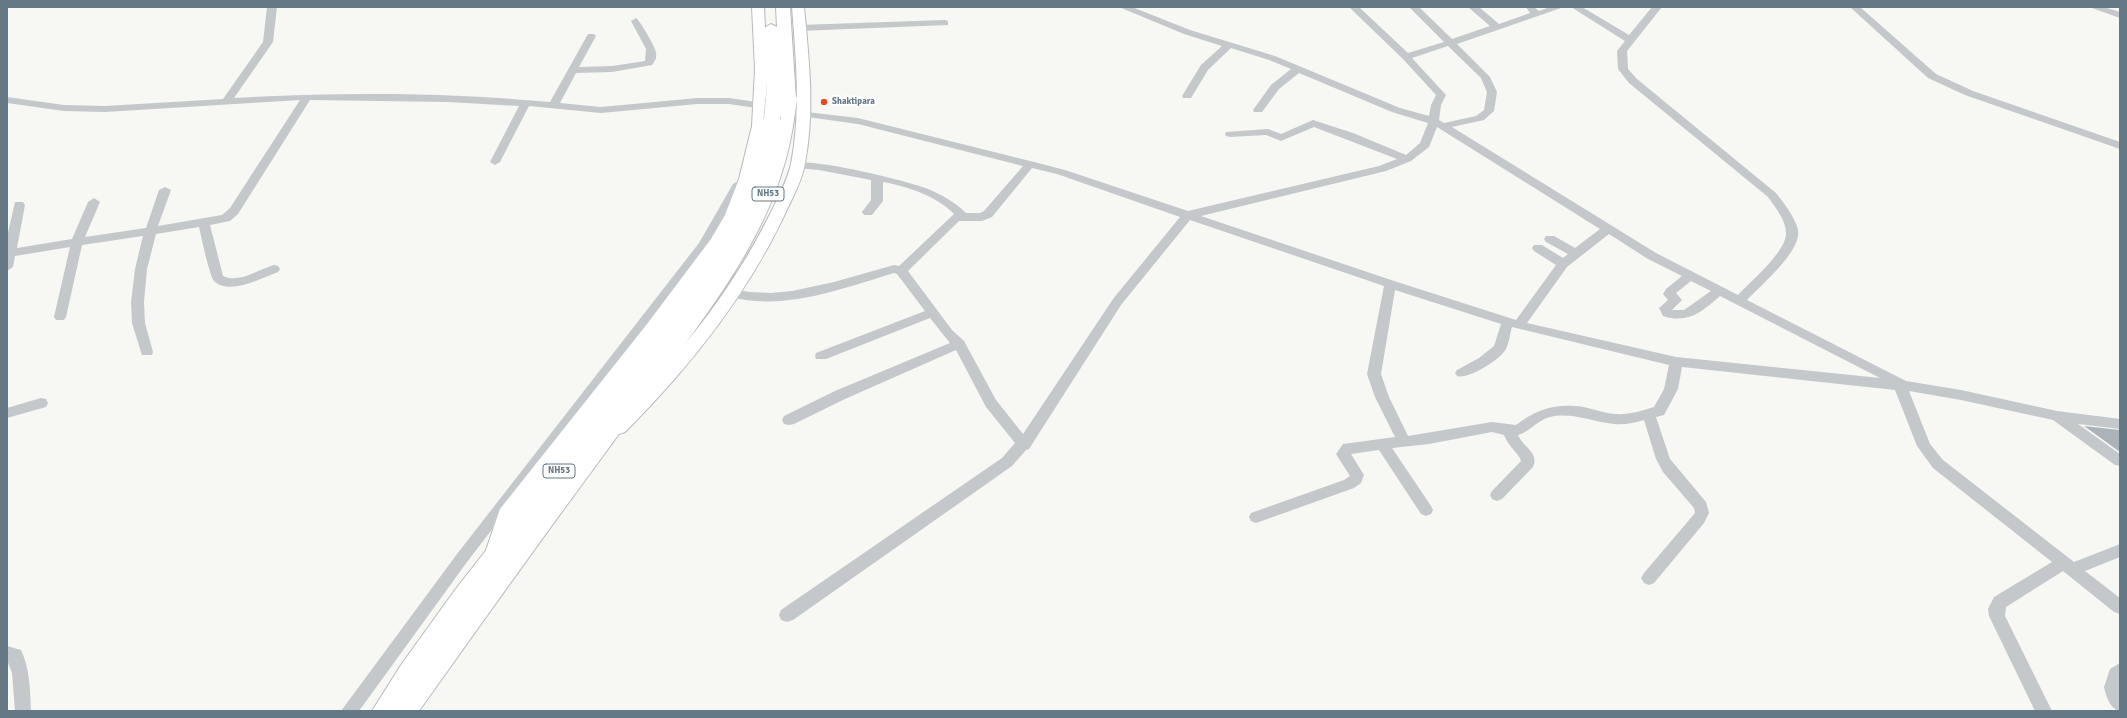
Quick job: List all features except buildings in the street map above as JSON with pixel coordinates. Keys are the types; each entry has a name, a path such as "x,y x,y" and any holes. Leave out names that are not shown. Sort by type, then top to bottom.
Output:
{"highway":[{"name":"NH53","path":"405,711 598,446 716,289 742,231 762,172 772,119 775,86 771,7"},
{"name":"NH53","path":"384,711 412,666 495,553 678,317 742,231 770,190 782,153 788,100 783,7"}],"main road":[{"path":"495,553 507,515 653,328 717,241 732,215 746,179 759,126 758,7"},
{"path":"598,446 649,398 678,366 752,263 772,227 797,165 805,114 798,7"}],"street":[{"path":"226,102 268,42 272,7"},
{"path":"1124,7 1187,32 1272,58 1396,110 1434,121 1652,256 1740,300 1903,386 1924,446 1938,464 2120,607"},
{"path":"788,615 1007,462 1024,445 1117,302 1188,215 1382,169 1407,159 1425,145 1434,121 1436,105 1441,95 1406,57 1354,7"},
{"path":"1414,7 1486,77 1492,92 1492,103 1489,111 1480,118 1444,126"},
{"path":"1473,7 1497,27"},
{"path":"1529,7 1537,14"},
{"path":"1406,57 1560,7"},
{"path":"1576,7 1630,40"},
{"path":"1855,7 1932,76 1969,93 2120,146"},
{"path":"2094,7 2120,15"},
{"path":"1652,9 1622,51 1623,69 1632,81 1758,182 1779,205 1790,227 1792,241 1787,250 1740,300"},
{"path":"573,70 612,69 649,63 653,56 652,49 642,36 636,21"},
{"path":"799,28 945,23"},
{"path":"553,106 591,36"},
{"path":"1187,96 1206,64 1213,56 1230,45"},
{"path":"1258,110 1275,87 1297,69"},
{"path":"8,253 150,230 204,223 226,218 234,211 308,97"},
{"path":"7,100 64,108 105,110 308,97 447,99 526,103 601,110 697,101 729,101 760,104 805,114 858,121 1061,172 1390,284 1513,323 1676,362 1903,386 1962,395 2057,416 2120,424"},
{"path":"495,162 526,103"},
{"path":"1230,134 1268,132 1281,138 1314,124 1349,135 1407,159"},
{"path":"901,271 951,220 962,216 982,217 988,214 1030,164"},
{"path":"797,165 819,167 877,178 893,179 955,208 962,216"},
{"path":"868,212 877,201 877,178"},
{"path":"348,711 462,558 666,297 704,245 737,186 746,179"},
{"path":"147,352 138,321 137,289 150,230 165,190"},
{"path":"60,318 77,242 94,202"},
{"path":"7,267 8,253 19,205"},
{"path":"204,223 218,278 223,282 232,284 274,269"},
{"path":"1462,373 1484,361 1500,348 1513,323 1563,264 1608,229"},
{"path":"1550,239 1576,254"},
{"path":"1538,248 1563,264"},
{"path":"731,294 747,298 784,297 894,269 901,271 932,313 959,344 991,403 1024,445"},
{"path":"1691,275 1670,292 1669,294 1676,300 1665,308 1667,313 1674,315 1686,314 1720,290"},
{"path":"1390,284 1374,374 1382,397 1404,441"},
{"path":"821,356 932,313"},
{"path":"789,420 840,395 959,344"},
{"path":"1256,517 1349,484 1356,479 1357,475 1343,451 1348,448 1429,439 1492,427 1510,431 1519,430 1536,417 1549,412 1574,411 1614,419 1629,419 1659,411 1665,403 1671,388 1676,362"},
{"path":"7,413 41,404"},
{"path":"1648,415 1663,459 1668,468 1701,506 1702,513 1699,520 1649,578"},
{"path":"2057,416 2120,462"},
{"path":"1498,495 1528,463 1527,456 1514,443 1510,431"},
{"path":"1382,444 1426,510"},
{"path":"2044,711 1997,616 1996,609 2000,602 2068,565 2120,550"},
{"path":"7,653 16,655 20,672 23,711"},
{"path":"2120,670 2114,676 2111,684 2112,692 2120,704"}],"place":[{"name":"Shaktipara","path":"824,102"}]}
